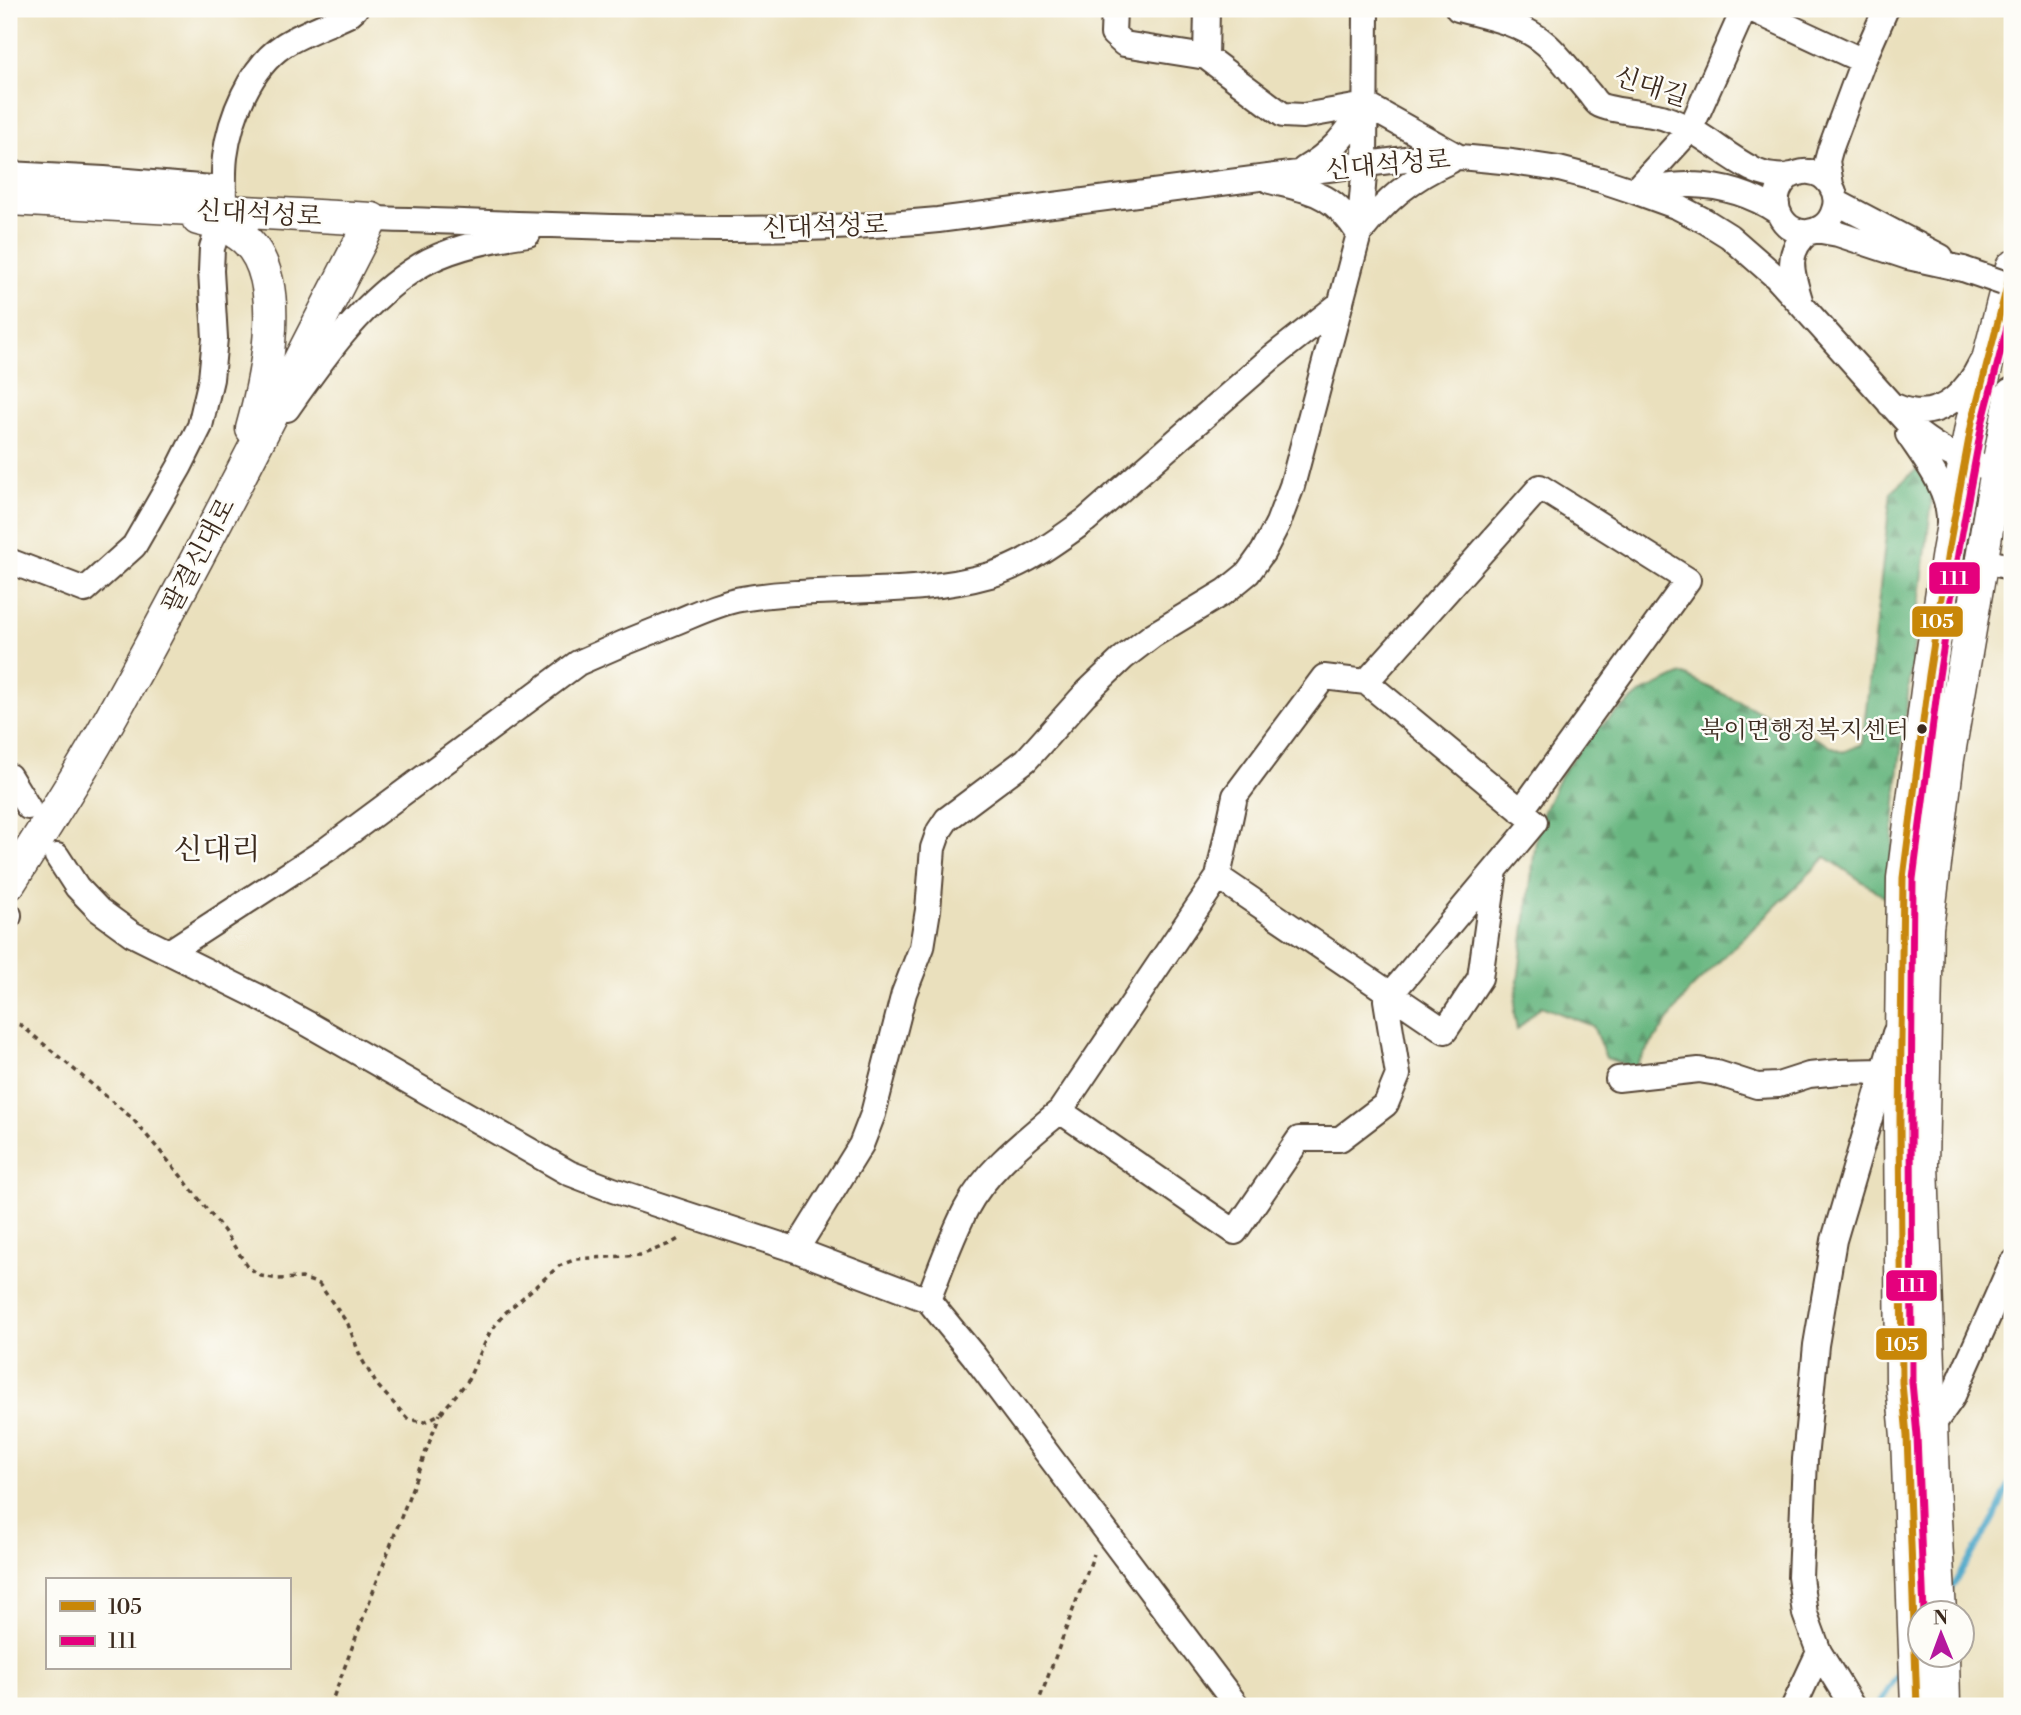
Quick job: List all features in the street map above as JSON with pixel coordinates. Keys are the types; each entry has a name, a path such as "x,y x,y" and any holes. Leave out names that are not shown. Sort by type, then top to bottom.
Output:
{"main road":[{"name":"신대석성로","path":"9,199 372,219"},
{"path":"222,209 239,234 256,252 267,279 270,320 258,407 237,482"},
{"name":"팔결신대로","path":"9,884 101,736 237,482 372,219"},
{"path":"1917,1706 1907,1436 1902,1383 1900,1120 1903,878 1928,675 1948,552 1972,422 2012,267"},
{"path":"1940,1600 1933,1482 1922,1164 1927,928 1948,759 1998,564 2012,394"},
{"path":"1943,1670 1944,1706"}],"street":[{"path":"9,561 85,590 135,546 200,426 211,379 215,338 212,248 222,209 225,156 245,89 264,61 285,44 348,15 355,9"},
{"path":"1114,9 1113,34 1124,44 1206,57 1283,115 1303,116 1366,105 1460,157"},
{"path":"1206,57 1207,9"},
{"path":"796,1250 854,1157 873,1114 904,993 922,947 933,848 939,831 959,809 1026,760 1085,694 1123,658 1153,635 1226,592 1248,573 1278,523 1292,486 1359,234 1366,163 1366,9"},
{"name":"신대길","path":"1458,9 1526,30 1547,44 1599,105 1666,118 1755,171 1772,176 1795,174"},
{"path":"1634,191 1690,130 1744,9"},
{"path":"1751,9 1863,61"},
{"path":"1802,304 1794,283 1794,248 1801,238 1830,219 1834,194 1827,161 1830,149 1886,9"},
{"path":"1300,172 1332,150 1366,105"},
{"path":"1778,212 1776,195 1784,181 1814,166 1830,149"},
{"path":"1359,234 1381,206 1403,188 1429,170 1460,157"},
{"name":"신대석성로","path":"372,219 772,229 867,226 938,220 1413,158 1460,157 1559,169 1634,191 1705,220 1729,236 1776,277 1889,404 1924,438 1965,462 2005,460"},
{"path":"9,174 222,209"},
{"path":"1795,174 1818,174 1834,194 1964,269"},
{"path":"1256,178 1319,194 1336,204 1359,234"},
{"path":"1634,191 1691,184 1725,189 1764,203 1778,212 1790,227 1799,231 1838,234 1908,257 1964,269 2012,286"},
{"path":"237,482 323,358 358,316 390,287 422,264 461,248 505,237 590,225"},
{"path":"169,952 326,850 578,663 706,610 738,600 777,594 953,583 992,575 1022,562 1086,520 1271,358 1341,303"},
{"path":"1889,404 1913,412 1934,410 1952,401 1965,391 1975,376 1997,331"},
{"path":"1889,404 1945,494 1950,513 1948,552"},
{"path":"1366,682 1540,487 1688,580 1521,811"},
{"path":"928,1300 967,1208 988,1178 1012,1152 1060,1111 1218,877 1235,796 1324,677 1366,682 1535,822 1386,1000 1398,1074 1386,1104 1340,1139 1299,1139 1235,1232 1060,1111"},
{"path":"9,776 28,807"},
{"path":"57,856 77,887 99,910 132,934 257,996 569,1173 796,1250 928,1300 974,1356 1237,1706"},
{"path":"1218,877 1445,1031 1480,978 1495,870"},
{"path":"1852,1706 1819,1652 1805,1614 1800,1577 1805,1459 1816,1345 1834,1240 1882,1071 1903,1009"},
{"path":"1618,1079 1699,1070 1757,1086 1778,1085 1809,1075 1882,1071"},
{"path":"1932,1426 1952,1398 2012,1263"},
{"path":"1794,1706 1819,1652"}],"path":[{"path":"9,1022 21,1025 132,1118 216,1220 248,1266 261,1276 278,1279 302,1278 319,1284 348,1324 360,1358 377,1385 408,1419 424,1422 439,1414"},
{"path":"330,1706 439,1414 467,1382 490,1332 505,1313 559,1266 576,1259 641,1255 672,1242 708,1220"},
{"path":"1037,1706 1103,1529"}],"green space":[{"path":"1917,469 1933,492 1899,767 1888,899 1826,857 1690,990 1634,1068 1606,1058 1593,1026 1541,1006 1517,1030 1514,1013 1538,824 1560,776 1594,731 1641,693 1682,674 1843,752 1862,744 1891,492"}],"waterway":[{"path":"1950,1590 1994,1519 2012,1478"},
{"path":"1878,1706 1904,1665"}],"transit line":[{"name":"105","path":"1917,1706 1907,1436 1902,1383 1900,1120 1903,878 1948,552 1972,422 2012,267"},
{"name":"111","path":"1923,1600 1917,1436 1912,1382 1913,879 1958,554 1982,424 2012,308"}],"place":[{"name":"북이면행정복지센터","path":"1922,729"}],"district":[{"name":"신대리","path":"217,849"}]}
